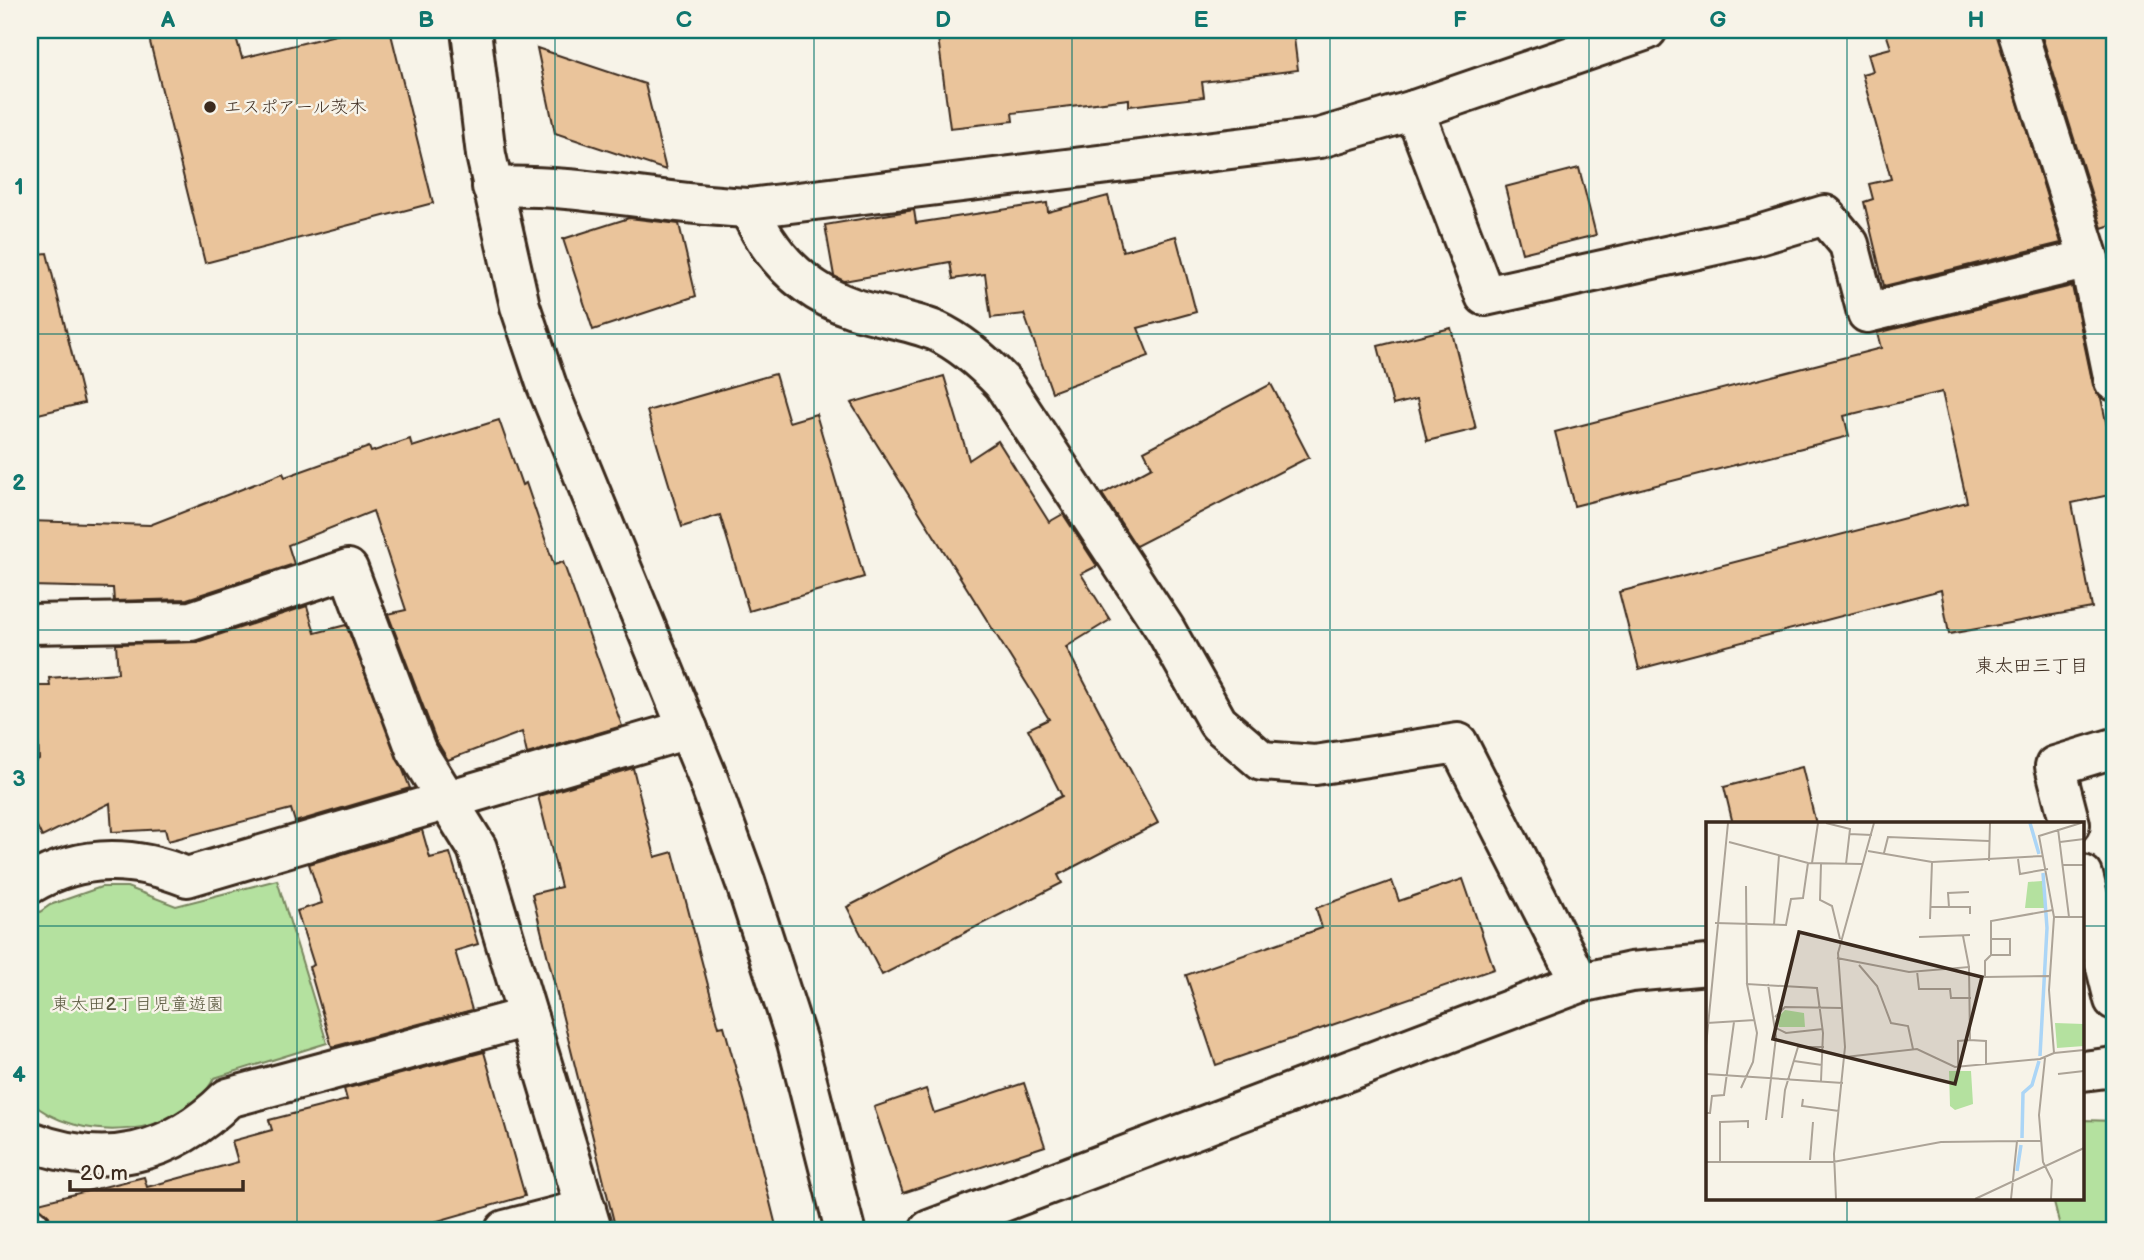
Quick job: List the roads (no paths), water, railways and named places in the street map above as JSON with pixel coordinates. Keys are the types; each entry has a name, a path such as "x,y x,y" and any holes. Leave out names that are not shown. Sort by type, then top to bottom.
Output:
{"street":[{"path":"471,30 481,123 492,187 509,266 532,344 727,828 772,961 815,1106 845,1230"},
{"path":"492,187 537,185 580,188 698,206 750,208 1320,138 1414,110 1647,30"},
{"path":"2017,30 2089,259 2114,381"},
{"path":"1414,110 1485,296 1752,237 1825,215 1849,244 1867,313 2089,259"},
{"path":"750,208 773,253 809,287 854,308 937,332 970,351 1003,383 1165,629 1218,723 1262,761 1315,765 1458,743 1580,983"},
{"path":"30,624 191,621 348,569 416,750 477,848 589,1219 505,1230"},
{"path":"30,884 70,865 118,859 141,861 187,877 688,729"},
{"path":"2069,822 2055,766 2114,748"},
{"path":"2084,879 2114,1000"},
{"path":"929,1230 1580,983 1631,972 1706,965"},
{"path":"30,1141 79,1156 134,1153 185,1133 208,1117 228,1098 528,1017"},
{"path":"2084,1071 2114,1067"}],"place":[{"name":"エスポアール茨木","path":"210,107"}],"district":[{"name":"東太田三丁目","path":"2032,665"}],"park label":[{"name":"東太田2丁目児童遊園","path":"138,1004"}]}
